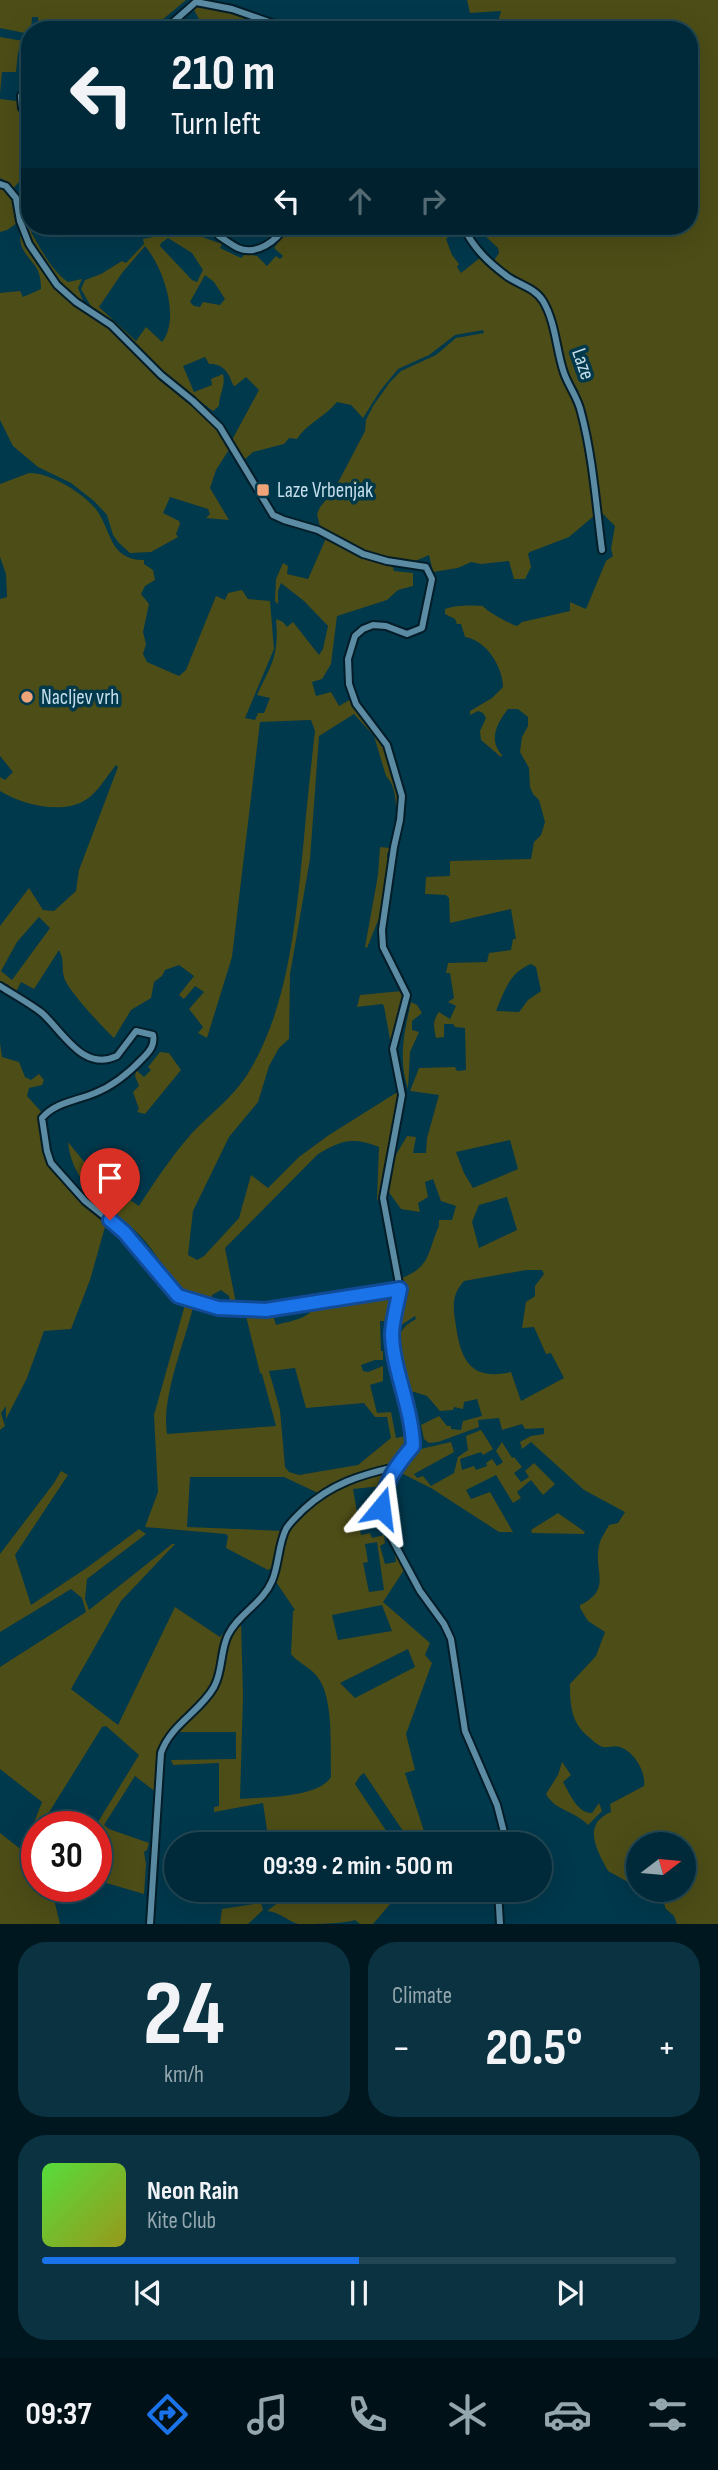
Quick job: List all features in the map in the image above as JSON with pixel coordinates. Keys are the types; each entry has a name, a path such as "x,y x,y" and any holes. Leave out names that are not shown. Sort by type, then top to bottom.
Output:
{"street":[{"path":"174,21 197,1 266,21"},
{"path":"0,184 6,186 16,198 21,224"},
{"path":"25,235 57,285 76,302 111,324 161,375 220,427 273,515 318,530 363,554 426,568 432,579 422,628 407,634 386,626 373,625 363,628 355,636 348,659 349,684 356,704 387,745 402,796 382,930 383,947 390,966 407,995 393,1049 402,1096 383,1198 400,1289 392,1334 413,1428 413,1446 395,1467 384,1491 381,1508 392,1539 420,1591 444,1624 451,1639 465,1731 497,1805 504,1832"},
{"path":"219,236 241,249 256,249 271,243 278,235"},
{"name":"Laze","path":"468,235 478,252 509,278 534,291 543,300 554,330 564,374 581,412 595,488 602,550"},
{"path":"0,986 36,1009 73,1048 94,1060 117,1056 136,1031 153,1035 155,1042 150,1052 125,1077 96,1093 50,1109 42,1118 51,1163 85,1200 124,1232 178,1296 218,1308 266,1310 400,1289"},
{"path":"150,1924 161,1753 165,1740 210,1695 217,1683 227,1637 272,1581 286,1529 296,1517 330,1488 350,1478 395,1467"},
{"path":"499,1902 500,1924"}],"shaded area":[{"path":"0,0 186,0 161,21 38,21 38,17 32,17 32,21 21,21 21,32 0,28"},
{"path":"467,0 718,0 718,1924 677,1924 674,1916 661,1902 696,1902 696,1832 626,1832 626,1881 608,1871 594,1838 597,1823 611,1812 610,1804 644,1786 641,1768 630,1753 618,1746 601,1746 584,1733 575,1720 570,1699 570,1684 596,1656 605,1632 588,1621 580,1605 596,1593 599,1586 598,1555 602,1538 609,1525 618,1523 625,1512 584,1490 531,1442 522,1449 520,1442 531,1436 544,1434 544,1428 525,1429 522,1424 502,1430 499,1418 478,1420 479,1427 429,1443 424,1439 421,1425 439,1416 451,1429 461,1430 463,1421 482,1416 477,1399 464,1402 463,1409 454,1407 453,1410 440,1411 427,1396 408,1390 398,1359 397,1341 406,1325 416,1319 415,1316 400,1326 394,1339 400,1299 407,1291 402,1278 424,1263 439,1220 452,1220 456,1206 441,1201 433,1179 425,1182 428,1197 418,1203 420,1212 401,1209 388,1191 394,1158 407,1136 416,1137 413,1153 426,1153 427,1138 439,1095 410,1091 419,1068 455,1067 457,1071 466,1070 465,1028 444,1024 444,1037 436,1038 434,1022 437,1015 439,1012 450,1019 456,1006 448,1002 454,998 450,973 446,973 448,963 487,962 489,953 511,950 513,939 516,939 511,909 450,923 449,898 446,895 425,894 426,877 450,876 450,861 531,859 534,842 541,835 545,822 539,800 530,787 529,768 520,752 528,717 518,709 508,709 504,714 495,738 501,757 481,740 480,731 486,718 478,711 470,715 470,711 492,698 503,687 500,671 486,649 473,639 465,637 461,624 457,624 455,619 445,614 445,609 483,606 517,626 522,622 570,611 570,602 586,609 606,561 613,556 611,549 615,526 603,514 595,515 569,537 530,552 528,554 531,567 525,579 514,579 509,561 481,564 471,562 458,568 433,572 429,555 414,561 391,560 320,527 317,514 320,507 341,477 365,431 366,420 373,406 390,382 401,371 436,355 456,338 484,333 483,330 455,335 429,355 398,369 363,418 351,405 337,402 297,439 289,438 284,444 253,452 244,460 232,440 259,390 246,377 233,385 225,370 218,365 209,364 205,357 183,366 194,392 212,385 211,379 223,374 219,406 213,411 152,365 112,322 92,308 81,289 85,280 122,261 126,263 144,244 143,239 163,235 197,235 222,244 220,248 241,258 245,254 257,256 267,266 276,256 280,259 283,256 274,248 283,235 447,235 446,239 461,273 481,257 503,275 535,294 543,303 549,314 563,374 576,396 579,392 563,365 561,346 544,298 535,289 493,262 499,253 498,248 484,235 698,235 698,21 498,21 501,11 470,13","holes":["168,238 192,253 203,270 197,282 160,246","145,246 158,266 170,307 170,320 162,342 146,327 136,341 99,307 122,273","205,275 214,282 225,299 220,305 203,302 200,307 190,302","531,964 536,967 541,991 528,1000 519,1012 496,1011 513,977","510,1140 518,1169 473,1188 456,1152","507,1197 517,1230 479,1248 472,1222 479,1205","526,1270 542,1270 544,1274 535,1286 535,1296 526,1302 522,1328 534,1327 546,1354 551,1353 564,1378 521,1401 511,1372 487,1374 478,1371 465,1359 458,1339 454,1302 464,1281"]},
{"path":"189,6 240,14 261,21 200,21"},
{"path":"0,37 21,41 16,72 2,72 0,94"},
{"path":"0,99 17,101 21,106 21,179 13,189 8,182 0,178"},
{"path":"0,187 10,194 20,221 0,232"},
{"path":"21,232 31,252 58,287 111,327 156,377 217,427 230,448 216,470 210,488 229,520 206,518 210,514 208,509 170,497 163,513 179,521 176,534 178,537 151,552 130,553 113,535 107,515 94,501 71,483 38,467 13,446 0,420 0,293 20,291 23,297 41,289 37,270 22,247"},
{"path":"28,235 33,235 56,272 68,282 82,279 78,288 85,306 50,271"},
{"path":"29,473 47,476 65,485 95,508 117,549 132,559 144,560 144,564 153,570 155,580 145,586 141,594 149,604 143,632 146,644 143,654 147,662 179,676 186,670 216,596 225,600 228,593 242,590 248,599 270,601 274,649 245,718 255,720 258,713 264,713 270,698 257,695 275,651 276,619 287,627 293,622 319,655 323,649 328,626 304,601 281,583 278,604 275,601 276,579 283,563 288,566 287,574 308,579 327,536 392,564 394,571 413,573 413,586 398,590 387,600 337,616 331,664 322,679 312,682 316,696 331,692 339,706 351,699 369,724 390,760 398,788 399,810 396,809 394,791 386,776 374,736 354,714 319,736 310,859 290,974 289,1039 279,1048 269,1066 258,1102 229,1137 193,1211 188,1255 197,1260 204,1256 239,1218 251,1175 268,1188 299,1157 399,1091 380,1202 377,1199 379,1147 354,1141 318,1154 225,1248 237,1308 232,1308 229,1296 221,1290 212,1295 213,1306 201,1302 182,1289 134,1229 87,1186 78,1174 68,1142 98,1179 139,1206 185,1142 247,1075 273,1020 289,960 315,731 311,720 260,722 232,957 207,1038 198,1033 203,1027 189,1009 204,992 195,986 184,999 179,995 194,976 179,965 165,970 154,982 151,998 131,1010 114,1038 66,982 59,950 34,989 21,982 16,992 9,990 9,985 0,981 0,926 29,888 43,910 54,911 76,891 79,870 118,767 116,765 91,796 70,806 45,807 21,801 0,791 0,777 5,780 13,772 0,756 0,599 7,597 6,574 0,557 0,484","holes":["39,917 50,928 12,980 1,971 17,942"]},
{"path":"380,847 391,848 391,852 387,853 387,858 390,859 379,918 367,948 365,947 378,875"},
{"path":"402,991 403,1000 391,1045 384,1006 357,1007 360,995"},
{"path":"411,1002 417,1005 422,1013 412,1021 412,1030 419,1032 410,1052 408,1089 403,1056"},
{"path":"0,1043 2,1057 19,1062 25,1077 31,1080 39,1074 44,1080 42,1085 29,1088 27,1096 45,1116 55,1166 107,1220 90,1280 71,1329 44,1331 27,1378 6,1419 6,1406 1,1413 5,1426 0,1430"},
{"path":"160,1052 169,1053 181,1070 145,1114 137,1112 139,1109 133,1092 139,1086 136,1070 144,1077 151,1070 148,1067"},
{"path":"389,1295 394,1297 391,1321 380,1321 383,1360 361,1365 363,1371 368,1372 383,1366 383,1381 370,1385 377,1413 391,1412 396,1438 410,1435 407,1447 393,1465 339,1480 318,1493 284,1477 190,1477 187,1527 284,1531 272,1568 268,1570 226,1548 226,1534 145,1527 158,1492 154,1415 186,1301 194,1304 167,1404 167,1434 276,1426 245,1312 272,1312 276,1325 304,1316 315,1305","holes":["295,1368 306,1408 364,1403 375,1417 387,1417 391,1438 358,1465 299,1475 289,1472 285,1467 280,1410 269,1371"]},
{"path":"481,1430 493,1449 483,1455 481,1452 460,1459 462,1470 474,1466 476,1470 487,1466 486,1463 492,1459 497,1466 503,1462 496,1451 502,1442 512,1458 522,1467 514,1473 521,1482 529,1477 525,1471 534,1463 555,1484 543,1495 531,1480 517,1492 521,1498 513,1503 496,1475 466,1490 471,1499 490,1492 513,1532 499,1532 431,1488 397,1471 416,1450 451,1442 454,1452 414,1474 417,1478 423,1476 431,1486 454,1473 458,1457 468,1450 466,1436"},
{"path":"61,1471 68,1475 15,1555 31,1605 139,1529 146,1534 87,1579 85,1599 89,1610 175,1544 121,1601 71,1689 118,1725 175,1607 220,1637 229,1630 218,1674 208,1694 160,1744 156,1759 157,1793 135,1776 112,1812 105,1811 139,1755 106,1726 102,1727 50,1811 39,1811 42,1802 0,1769 0,1667 86,1612 82,1598 71,1589 0,1632 0,1554"},
{"path":"386,1472 382,1486 353,1489 361,1535 370,1533 372,1538 384,1535 385,1543 380,1546 385,1564 396,1562 394,1548 406,1567 383,1602 430,1643 425,1655 432,1663 406,1734 415,1770 405,1773 422,1832 404,1832 364,1773 355,1784 387,1832 267,1832 263,1803 214,1812 214,1807 219,1806 219,1763 173,1765 171,1760 236,1759 236,1732 175,1732 208,1699 229,1637 241,1620 243,1697 240,1799 303,1793 324,1784 331,1777 330,1726 324,1689 316,1675 291,1654 295,1610 274,1579 286,1536 304,1510 333,1487","holes":["377,1542 384,1590 369,1592 363,1563 368,1562 365,1544","382,1605 392,1631 338,1640 332,1615","408,1649 415,1667 355,1698 340,1683"]},
{"path":"558,1513 585,1532 584,1534 532,1533 531,1530"},
{"path":"562,1762 571,1775 563,1782 578,1806 592,1813 599,1803 602,1811 588,1825 554,1804 546,1794 558,1775"},
{"path":"112,1830 149,1843 144,1852 144,1894 112,1885"},
{"path":"0,1833 21,1849 21,1902 55,1902 60,1924 0,1924"},
{"path":"279,1902 392,1902 373,1924 360,1924 355,1920 298,1924 267,1911"},
{"path":"261,1903 263,1910 248,1924 220,1924 222,1909"}],"place":[{"name":"Laze Vrbenjak","path":"263,490"},
{"name":"Nacljev vrh","path":"27,697"}],"route":[{"path":"110,1220 124,1232 178,1296 195,1303 218,1308 266,1310 400,1289 392,1334 413,1428 413,1446 392,1471 381,1508"}]}
